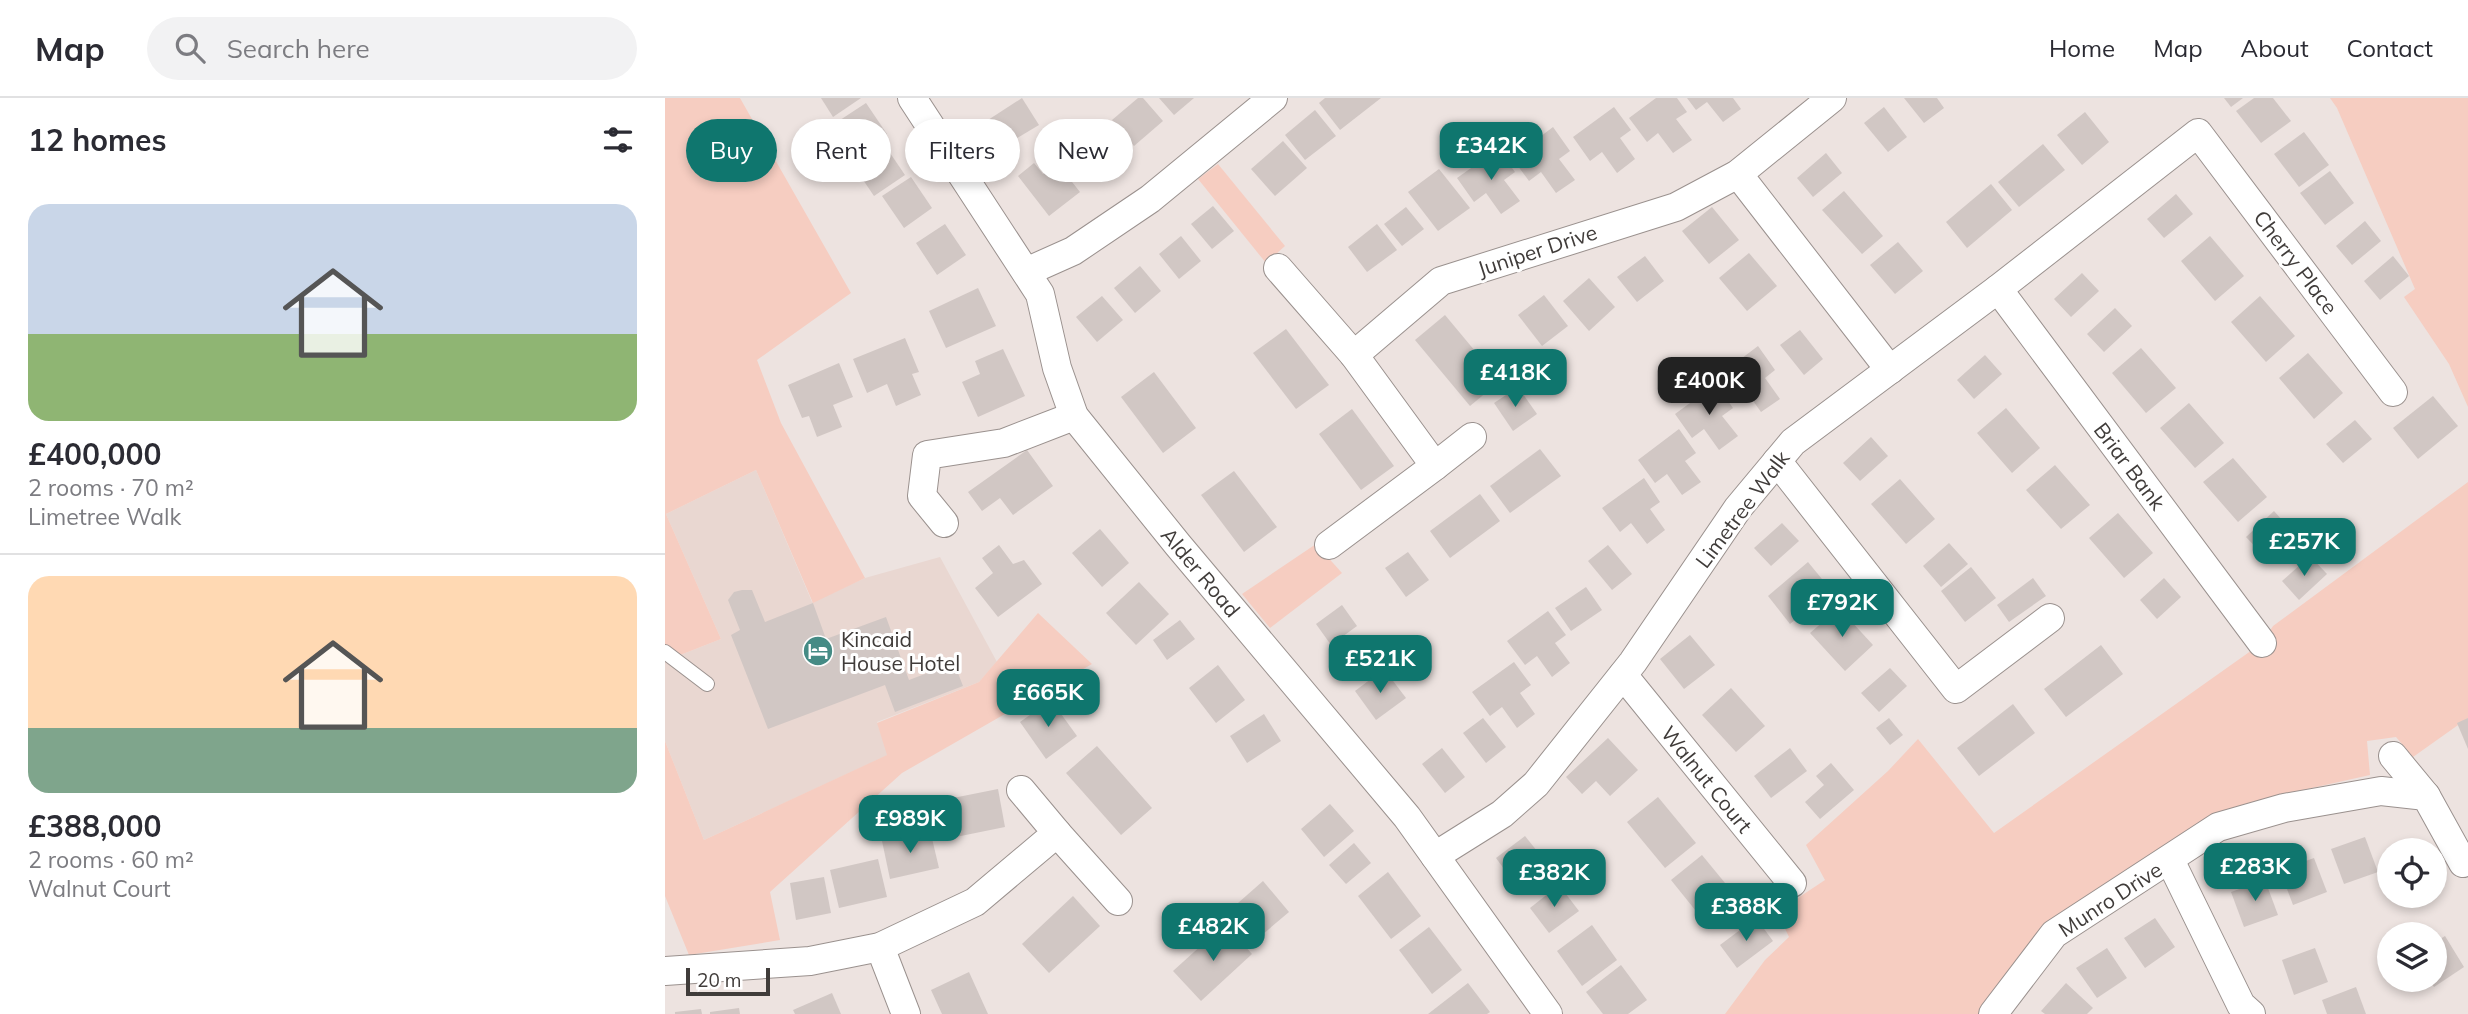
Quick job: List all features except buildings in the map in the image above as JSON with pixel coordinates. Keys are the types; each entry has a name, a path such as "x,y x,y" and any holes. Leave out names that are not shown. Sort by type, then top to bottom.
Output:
{"street":[{"name":"Alder Road","path":"912,98 1040,294 1057,368 1074,416 1178,545 1407,817 1548,1014"},
{"path":"1026,272 1073,251 1150,199 1273,98"},
{"name":"Juniper Drive","path":"1354,355 1441,281 1676,207 1738,174 1832,98"},
{"name":"Limetree Walk","path":"1435,856 1502,814 1536,784 1623,675 1738,508 1793,442 1997,289 2198,133"},
{"name":"Cherry Place","path":"2198,133 2393,392"},
{"path":"1738,174 1890,370"},
{"path":"1278,268 1354,355 1435,466"},
{"name":"Briar Bank","path":"1997,289 2262,643"},
{"path":"944,523 922,496 927,455 1005,443 1074,416"},
{"path":"1329,545 1472,437"},
{"path":"1777,461 1956,689 2050,618"},
{"name":"Walnut Court","path":"1623,675 1792,883"},
{"path":"2393,757 2426,796 2463,863"},
{"path":"1021,790 1118,901"},
{"name":"Munro Drive","path":"1993,1014 2054,934 2218,827 2284,807 2381,791 2426,796"},
{"path":"665,971 810,961 880,947 975,902 1057,833"},
{"path":"2170,860 2241,1005 2251,1014"},
{"path":"880,947 907,1014"}],"lane":[{"path":"665,652 707,684"}],"shaded area":[{"path":"665,98 740,98 752,119 686,119 686,182 777,182 777,163 851,293 757,360 781,423 865,578 813,603 756,470 666,514 721,639 665,661"},
{"path":"2330,98 2468,98 2468,407 2449,364 2404,297 2415,289 2337,108"},
{"path":"1218,164 1285,246 1266,263 1198,179"},
{"path":"756,470 812,602 865,578 940,557 997,662 979,682 877,722 888,755 704,840 665,741 665,661 721,639 666,514"},
{"path":"2468,482 2468,718 2413,757 2396,737 2367,741 2370,775 2272,797 2054,934 1993,1014 1725,1014 1765,960 1789,937 1777,912 1825,880 1806,845 1888,771 1918,739 1994,833 2262,643 2273,626"},
{"path":"1316,544 1342,573 1270,628 1242,594"},
{"path":"1038,613 1092,664 902,773 770,892 780,940 689,955 665,896 665,741 704,840 887,755 877,723 979,682"}],"place":[{"name":"Kincaid House Hotel","path":"818,651"}]}
